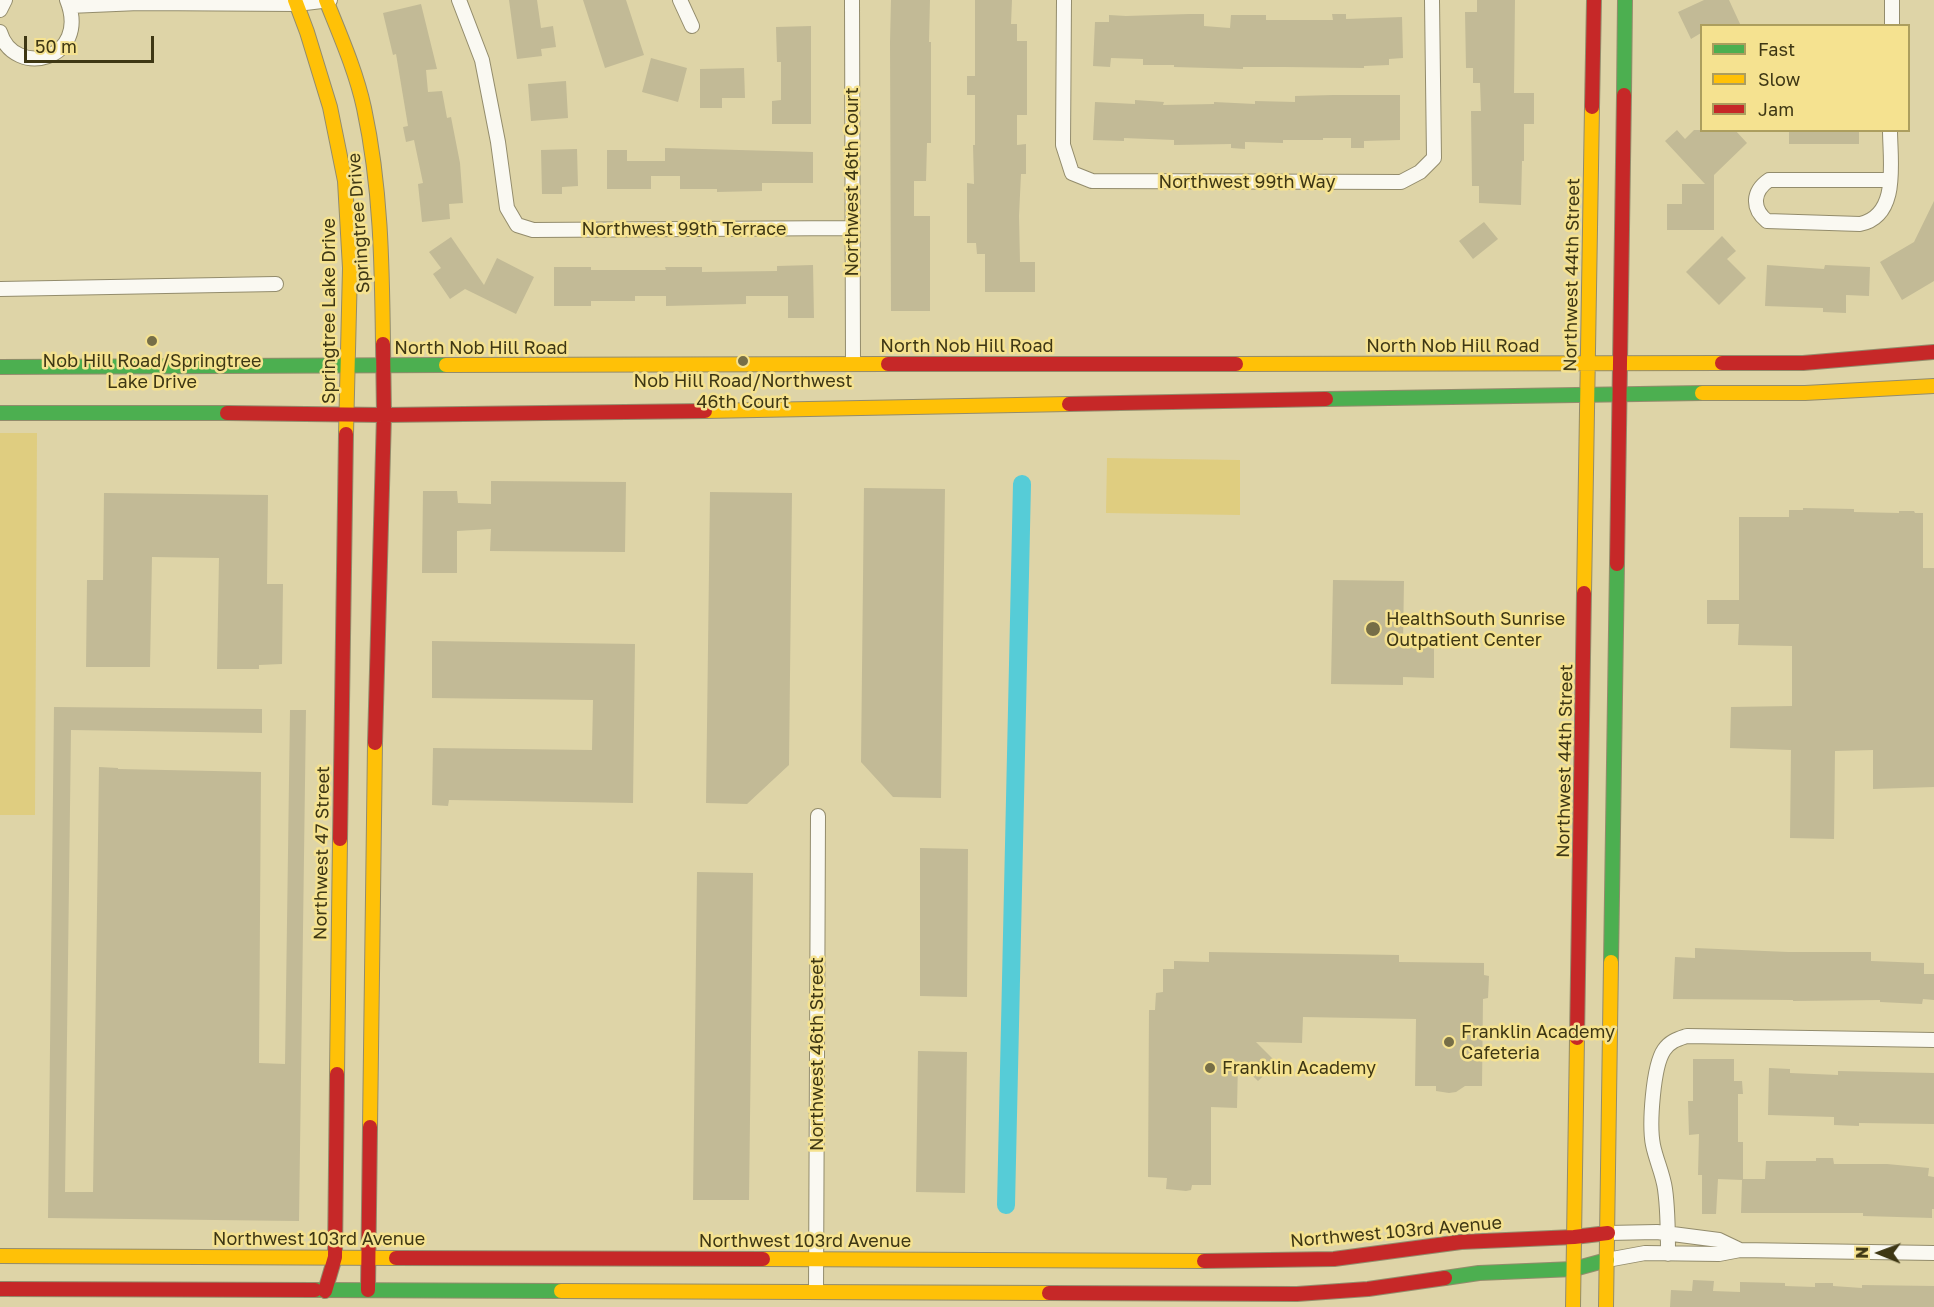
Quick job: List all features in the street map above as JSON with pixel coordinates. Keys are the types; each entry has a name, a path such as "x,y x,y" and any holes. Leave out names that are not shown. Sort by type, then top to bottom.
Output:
{"street":[{"path":"0,10 5,0"},
{"path":"0,32 7,46 17,53 28,58 40,58 63,47 70,36 73,24 72,11 68,3 328,0"},
{"name":"Springtree Drive","path":"328,0 364,106 375,164 382,258 384,415"},
{"name":"Northwest 99th Terrace","path":"459,0 482,60 498,142 507,208 518,225 533,230 851,228"},
{"path":"680,0 692,26"},
{"name":"Northwest 46th Court","path":"852,0 853,364"},
{"name":"Northwest 99th Way","path":"1064,0 1063,145 1072,172 1092,181 1401,182 1420,172 1434,158 1432,0"},
{"name":"Northwest 44th Street","path":"1573,1307 1594,0"},
{"path":"1606,1307 1625,0"},
{"path":"1892,0 1892,24"},
{"name":"Springtree Lake Drive","path":"296,2 328,98 345,179 350,290 346,414"},
{"path":"1890,132 1890,180 1885,206 1877,217 1869,222 1860,224 1767,221 1758,211 1755,199 1758,189 1769,180 1890,180"},
{"path":"0,289 276,284"},
{"name":"North Nob Hill Road","path":"0,367 1803,363 1934,352"},
{"path":"0,413 180,412 384,415 653,412 1620,393 1805,393 1934,386"},
{"name":"Northwest 47 Street","path":"346,414 359,649 355,998 369,1258 368,1290"},
{"name":"Northwest 47 Street","path":"326,1291 335,1257 355,998 359,649 384,415"},
{"name":"Northwest 46th Street","path":"816,1292 818,816"},
{"path":"1668,1254 1665,1185 1652,1143 1655,1076 1659,1059 1665,1048 1674,1041 1687,1036 1934,1040"},
{"path":"1608,1233 1640,1231 1668,1233 1719,1240 1740,1250"},
{"name":"Northwest 103rd Avenue","path":"0,1256 1263,1261 1334,1259 1461,1242 1574,1237 1608,1233"},
{"path":"0,1289 1297,1294 1368,1289 1479,1273 1574,1269 1645,1253 1719,1254 1740,1250 1934,1253"}],"shaded area":[{"path":"0,433 37,433 35,815 0,815"},
{"path":"1107,458 1240,460 1240,515 1106,513"}],"building":[{"path":"509,0 537,0 541,28 553,26 556,47 541,49 542,56 517,59"},
{"path":"583,0 626,0 644,55 605,68"},
{"path":"891,0 930,0 931,143 927,143 926,181 914,181 914,216 930,216 930,311 891,311"},
{"path":"975,0 1012,0 1011,24 1017,24 1017,41 1027,41 1027,115 1017,115 1017,145 1026,144 1026,174 1021,174 1020,262 1035,262 1035,292 985,292 985,254 977,254 976,243 967,243 967,183 974,184 975,95 967,95 967,76 975,76"},
{"path":"1477,0 1515,0 1514,93 1534,93 1534,124 1524,124 1521,205 1479,203 1479,186 1472,186 1471,111 1481,111 1480,83 1473,83 1473,68 1466,68 1465,12 1477,12"},
{"path":"1704,0 1729,0 1740,24 1700,24 1700,34 1691,39 1678,12"},
{"path":"421,4 437,69 426,70 428,92 442,91 447,118 451,117 460,163 463,203 449,204 450,219 422,222 418,184 423,183 414,140 406,142 403,127 408,126 396,54 393,55 383,13"},
{"path":"1204,14 1204,26 1230,28 1231,15 1266,15 1266,20 1333,20 1332,14 1346,14 1346,19 1402,17 1403,58 1389,59 1389,65 1364,66 1364,68 1174,67 1174,65 1143,65 1143,59 1111,58 1110,67 1093,66 1095,22 1109,22 1109,15"},
{"path":"811,26 811,124 772,124 772,101 781,100 781,62 777,62 776,27"},
{"path":"651,58 687,68 678,102 642,92"},
{"path":"744,68 745,98 722,98 722,108 700,108 700,69"},
{"path":"566,81 568,118 531,121 528,84"},
{"path":"1400,95 1400,140 1364,141 1364,148 1351,148 1351,138 1283,140 1283,143 1245,142 1245,149 1231,148 1231,144 1174,145 1174,140 1124,138 1124,141 1093,140 1095,102 1135,104 1135,100 1164,102 1163,105 1214,104 1214,102 1255,104 1255,101 1295,102 1295,96"},
{"path":"1677,130 1685,139 1694,130 1700,130 1700,132 1737,132 1747,143 1714,175 1714,230 1667,230 1667,204 1682,204 1682,184 1705,184 1665,141"},
{"path":"1789,132 1859,132 1859,144 1789,144"},
{"path":"665,148 813,152 813,183 762,183 762,191 717,192 717,189 680,189 680,176 651,176 651,189 607,189 607,150 627,150 627,161 665,161"},
{"path":"577,149 578,186 562,187 562,194 542,194 541,150"},
{"path":"1934,201 1934,281 1902,300 1880,262 1914,242"},
{"path":"1484,222 1498,239 1473,259 1459,241"},
{"path":"1722,236 1736,251 1727,259 1746,278 1719,305 1686,272"},
{"path":"451,237 484,285 497,258 534,277 516,314 465,289 450,299 433,274 441,268 429,252"},
{"path":"813,265 814,318 788,318 788,296 746,296 746,304 666,306 666,296 635,296 635,301 591,301 591,306 554,306 554,267 591,267 591,270 666,270 665,267 702,267 702,272 777,271 777,266"},
{"path":"1767,265 1824,269 1825,265 1870,267 1869,296 1846,295 1846,313 1823,312 1823,308 1765,306"},
{"path":"491,481 626,482 625,552 490,551 491,529 457,531 457,573 422,573 423,491 457,491 458,503 491,504"},
{"path":"864,488 945,489 941,798 893,797 861,762"},
{"path":"710,492 792,493 789,765 747,804 706,803"},
{"path":"104,493 268,495 267,584 283,584 282,664 259,665 259,669 217,669 219,558 152,557 150,667 86,667 87,580 103,580"},
{"path":"1803,508 1854,509 1854,512 1914,511 1923,513 1923,568 1934,568 1934,787 1873,789 1873,750 1835,751 1834,839 1790,838 1791,750 1730,748 1731,707 1792,706 1792,646 1738,645 1739,624 1707,624 1707,600 1739,600 1739,517 1789,517 1789,510 1803,510"},
{"path":"1333,580 1404,581 1403,644 1434,645 1434,678 1403,677 1403,685 1331,684"},
{"path":"432,641 635,644 633,803 449,800 448,806 432,805 433,748 592,750 593,700 432,698"},
{"path":"54,707 262,709 262,733 71,730 65,1192 93,1192 99,767 261,772 259,1063 285,1064 290,710 306,710 299,1221 48,1218"},
{"path":"920,848 968,849 967,997 920,996"},
{"path":"697,872 753,873 749,1200 693,1200"},
{"path":"1695,948 1788,952 1871,952 1871,961 1924,963 1924,974 1934,974 1934,1000 1923,999 1922,1004 1880,1002 1880,1000 1673,999 1675,957 1695,958"},
{"name":"Franklin Academy","path":"1209,952 1399,955 1399,962 1484,963 1484,975 1489,976 1488,998 1483,999 1482,1086 1465,1086 1456,1092 1449,1093 1436,1091 1436,1086 1415,1086 1416,1019 1303,1017 1302,1043 1256,1042 1277,1063 1258,1081 1238,1062 1237,1108 1211,1107 1211,1185 1192,1185 1191,1190 1186,1191 1166,1189 1167,1178 1148,1177 1149,1010 1155,1010 1156,993 1163,992 1163,969 1174,969 1174,961 1209,962"},
{"path":"918,1051 967,1052 965,1193 916,1192"},
{"path":"1693,1059 1734,1059 1734,1081 1742,1081 1743,1094 1738,1094 1738,1142 1743,1142 1743,1179 1765,1179 1766,1161 1816,1161 1816,1158 1833,1158 1834,1164 1887,1164 1929,1168 1928,1176 1934,1177 1932,1218 1863,1216 1863,1213 1741,1213 1742,1180 1718,1179 1716,1214 1702,1214 1702,1175 1698,1175 1699,1134 1689,1135 1688,1101 1693,1101"},
{"path":"1769,1068 1790,1069 1790,1073 1838,1075 1838,1071 1934,1073 1934,1124 1834,1125 1834,1117 1768,1115"},
{"path":"1693,1280 1714,1281 1713,1291 1740,1292 1740,1282 1785,1283 1785,1286 1815,1287 1815,1283 1833,1283 1833,1286 1862,1288 1862,1285 1934,1286 1934,1307 1670,1307 1671,1290 1692,1291"}],"waterway":[{"path":"1006,1205 1022,484"}],"traffic: fast":[{"path":"1624,95 1625,0"},
{"path":"0,367 446,365"},
{"path":"1326,399 1702,393"},
{"path":"0,413 227,413"},
{"path":"1611,962 1617,564"},
{"path":"1445,1278 1479,1273 1574,1269 1607,1260"},
{"path":"315,1290 561,1291"}],"traffic: slow":[{"path":"295,0 330,107 345,181 350,268 346,434"},
{"path":"326,0 357,80 370,138 379,226 383,344"},
{"path":"1584,593 1592,107"},
{"path":"1236,364 1722,363"},
{"path":"446,365 888,364"},
{"path":"1702,393 1805,393 1934,386"},
{"path":"705,411 1069,404"},
{"path":"370,1127 375,743"},
{"path":"337,1074 340,839"},
{"path":"1606,1307 1611,962"},
{"path":"1573,1307 1577,1038"},
{"path":"0,1256 396,1258"},
{"path":"763,1259 1204,1261"},
{"path":"561,1291 1049,1293"}],"traffic: jam":[{"path":"1592,107 1594,0"},
{"path":"1617,564 1624,95"},
{"path":"375,743 384,415 383,344"},
{"path":"1722,363 1803,363 1934,352"},
{"path":"888,364 1236,364"},
{"path":"1069,404 1326,399"},
{"path":"227,413 384,415 705,411"},
{"path":"340,839 346,434"},
{"path":"1577,1038 1584,593"},
{"path":"325,1291 335,1257 337,1074"},
{"path":"368,1290 370,1127"},
{"path":"1204,1261 1334,1259 1461,1242 1574,1237 1608,1233"},
{"path":"396,1258 763,1259"},
{"path":"1049,1293 1297,1294 1368,1289 1445,1278"},
{"path":"0,1289 315,1290"}],"place":[{"name":"Nob Hill Road/Springtree Lake Drive","path":"152,341"},
{"name":"Nob Hill Road/Northwest 46th Court","path":"743,361"},
{"name":"HealthSouth Sunrise Outpatient Center","path":"1373,629"},
{"name":"Franklin Academy Cafeteria","path":"1449,1042"},
{"name":"Franklin Academy","path":"1210,1068"}]}
